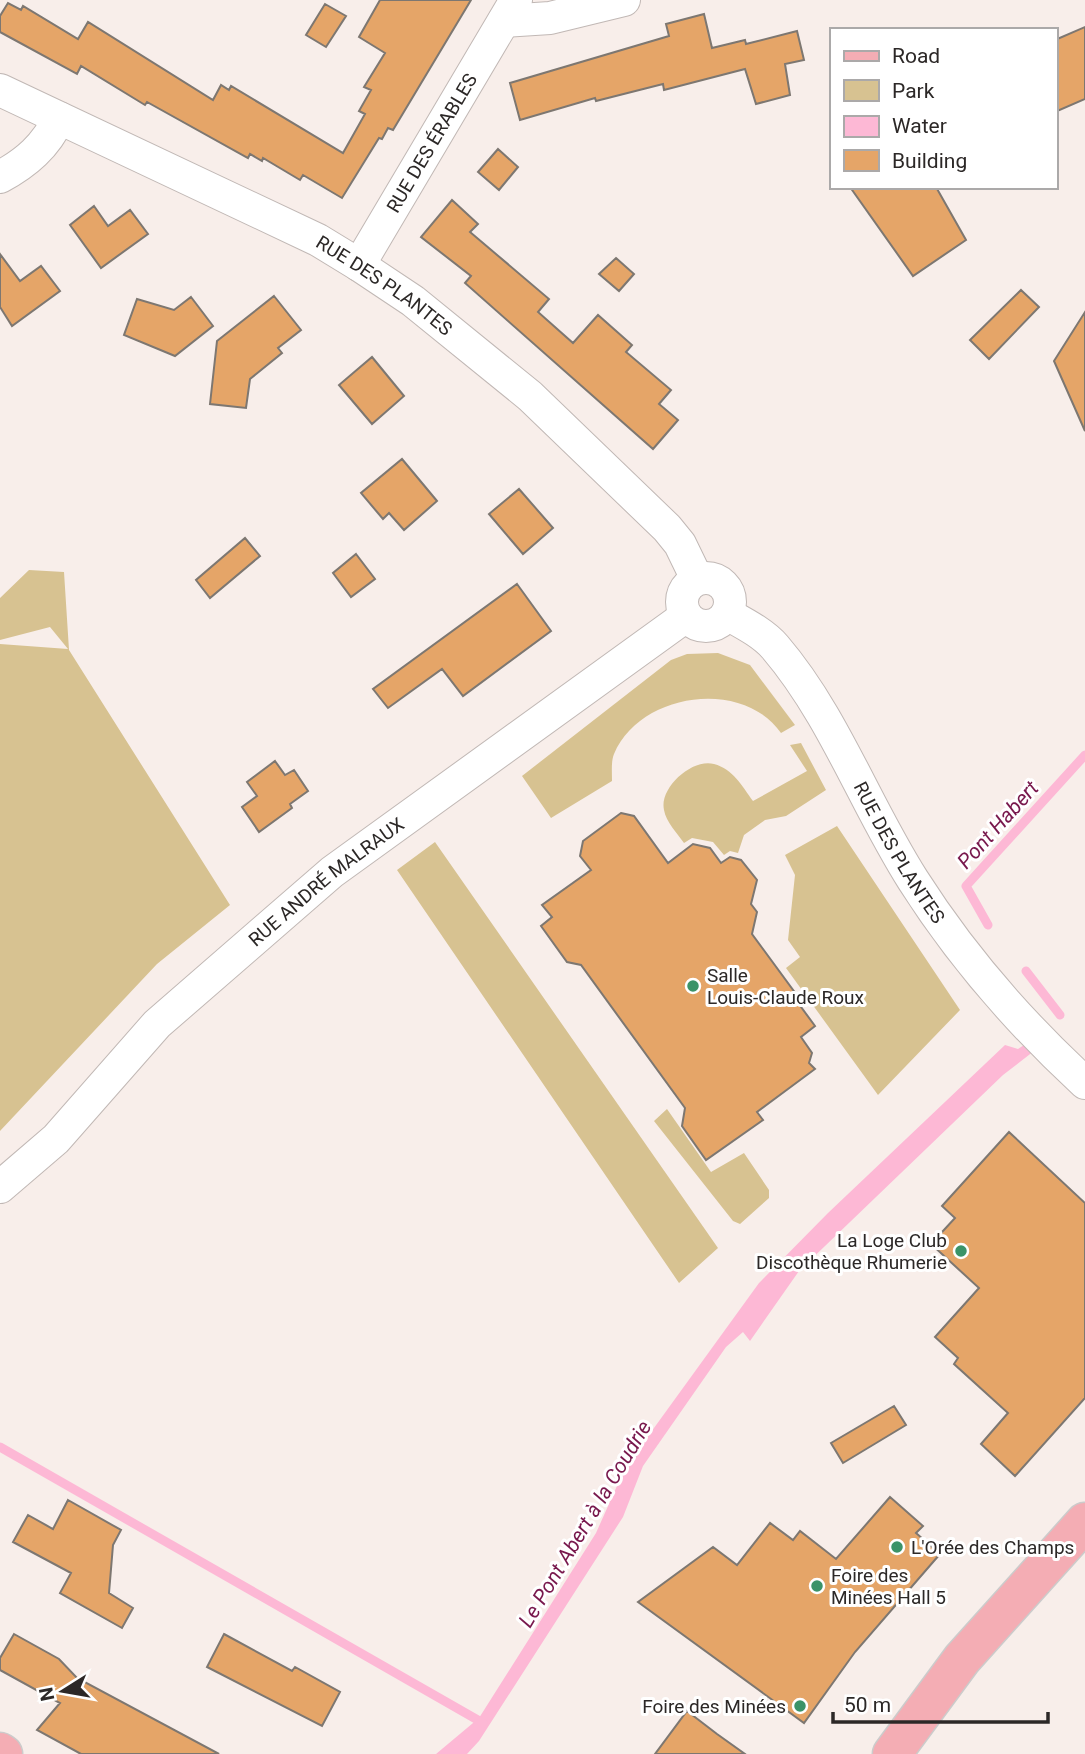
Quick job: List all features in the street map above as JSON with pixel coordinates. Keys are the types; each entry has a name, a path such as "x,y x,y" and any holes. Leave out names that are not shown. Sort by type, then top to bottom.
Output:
{"main road":[{"path":"892,1754 962,1659 1085,1522"},
{"path":"922,1754 981,1674 1085,1553"}],"street":[{"name":"RUE DES ÉRABLES","path":"359,265 510,11 550,18 624,0"},
{"name":"RUE DES PLANTES","path":"0,90 318,240 413,301 530,396 667,528 680,544 697,579"},
{"path":"0,177 28,162 53,131 59,118"},
{"path":"697,579 716,580 729,594 727,614 715,625 699,625 686,616 683,594 697,579"},
{"name":"RUE DES PLANTES","path":"727,614 774,645 811,698 912,878 944,926 1054,1055 1085,1083"},
{"name":"RUE ANDRÉ MALRAUX","path":"0,1187 56,1139 125,1057 179,1003 332,872 686,616"}],"green space":[{"path":"29,570 64,572 69,650 230,905 157,964 0,1131 0,644 68,649 50,627 0,640 0,598"},
{"path":"718,653 750,665 795,725 781,733 764,716 743,704 718,699 693,700 668,706 646,717 627,733 613,757 612,781 551,818 522,776 671,660 687,654"},
{"path":"801,743 826,790 786,816 765,820 744,835 738,853 730,851 724,855 713,842 692,838 684,843 669,823 664,801 672,784 687,770 705,763 721,766 736,779 753,801 807,771 790,745"},
{"path":"837,826 960,1010 878,1095 786,968 800,957 788,940 795,875 785,855"},
{"path":"435,842 718,1248 679,1283 397,870"},
{"path":"667,1109 711,1172 744,1153 769,1190 769,1198 740,1224 733,1221 654,1121"}],"water":[{"path":"1027,1043 1034,1051 1003,1075 799,1271 750,1341 743,1332 726,1347 643,1466 623,1517 479,1741 467,1754 436,1754 479,1718 596,1533 625,1468 759,1283 828,1213 1005,1045 1018,1049"}],"building":[{"path":"380,0 471,0 393,130 388,128 382,139 379,138 342,198 303,175 300,180 263,158 262,161 250,154 248,158 147,102 145,105 81,66 77,74 0,32 0,16 8,3 21,10 23,6 78,39 88,22 213,100 221,85 229,90 231,86 343,153 365,114 359,111 371,90 364,87 385,53 359,37"},
{"path":"325,4 346,16 326,47 306,35"},
{"path":"704,14 712,48 745,40 746,44 797,31 804,60 785,64 790,95 756,104 745,69 664,90 663,84 596,101 595,98 520,120 510,83 669,36 666,24"},
{"path":"1085,27 1085,99 1057,111 1057,39"},
{"path":"498,149 518,167 499,190 478,172"},
{"path":"851,189 937,189 966,240 913,276"},
{"path":"452,200 478,224 470,232 549,299 538,312 573,343 598,315 632,345 626,352 671,390 659,404 678,420 653,449 465,283 471,276 421,237"},
{"path":"94,206 108,226 130,210 148,234 101,268 70,225"},
{"path":"0,254 20,281 41,266 60,291 12,326 0,307"},
{"path":"616,258 634,274 619,291 599,274"},
{"path":"1021,290 1039,307 989,359 970,340"},
{"path":"274,296 301,330 278,348 282,353 250,379 246,408 210,404 217,341"},
{"path":"191,297 213,326 175,356 124,335 137,299 174,310"},
{"path":"1085,312 1085,431 1054,361"},
{"path":"372,357 404,396 372,424 339,385"},
{"path":"402,459 437,501 404,530 389,513 383,519 361,493"},
{"path":"519,489 553,528 523,554 489,514"},
{"path":"245,538 260,556 210,598 196,580"},
{"path":"356,554 375,579 351,597 333,573"},
{"path":"517,584 551,631 463,696 442,669 388,708 373,689"},
{"path":"275,761 285,775 294,770 308,791 290,804 292,808 259,832 242,807 257,796 247,782"},
{"name":"Salle Louis-Claude Roux","path":"621,813 634,816 668,863 693,844 710,848 721,863 730,857 741,860 757,880 751,904 757,912 752,934 796,994 793,996 815,1026 801,1037 812,1053 809,1063 815,1069 757,1112 763,1120 706,1160 682,1126 685,1108 581,965 567,962 541,926 552,917 542,905 591,870 580,856 583,841"},
{"path":"1009,1132 1085,1203 1085,1398 1015,1476 981,1444 1008,1413 954,1364 958,1358 935,1337 979,1288 931,1244 955,1218 942,1206"},
{"path":"894,1406 906,1425 843,1463 831,1443"},
{"path":"890,1497 923,1526 916,1533 940,1554 855,1652 804,1723 638,1602 713,1547 737,1565 770,1523 793,1540 800,1531 836,1559"},
{"path":"68,1500 121,1530 113,1545 109,1593 133,1608 122,1628 60,1593 71,1573 13,1542 28,1515 53,1529"},
{"path":"14,1634 59,1659 77,1678 219,1754 81,1754 37,1730 60,1703 0,1670 0,1658"},
{"path":"224,1634 292,1671 295,1667 340,1692 322,1726 207,1667"},
{"path":"687,1711 717,1734 745,1754 655,1754"}],"waterway":[{"name":"Pont Habert","path":"988,925 966,886 1085,755"},
{"name":"Pont Habert","path":"1026,971 1060,1015"},
{"path":"0,1447 483,1723"}],"place":[{"name":"Salle Louis-Claude Roux","path":"693,986"},
{"name":"La Loge Club Discothèque Rhumerie","path":"961,1251"},
{"name":"L'Orée des Champs","path":"897,1547"},
{"name":"Foire des Minées Hall 5","path":"817,1586"},
{"name":"Foire des Minées","path":"800,1706"}],"water label":[{"name":"Le Pont Abert à la Coudrie","path":"585,1524"}]}
